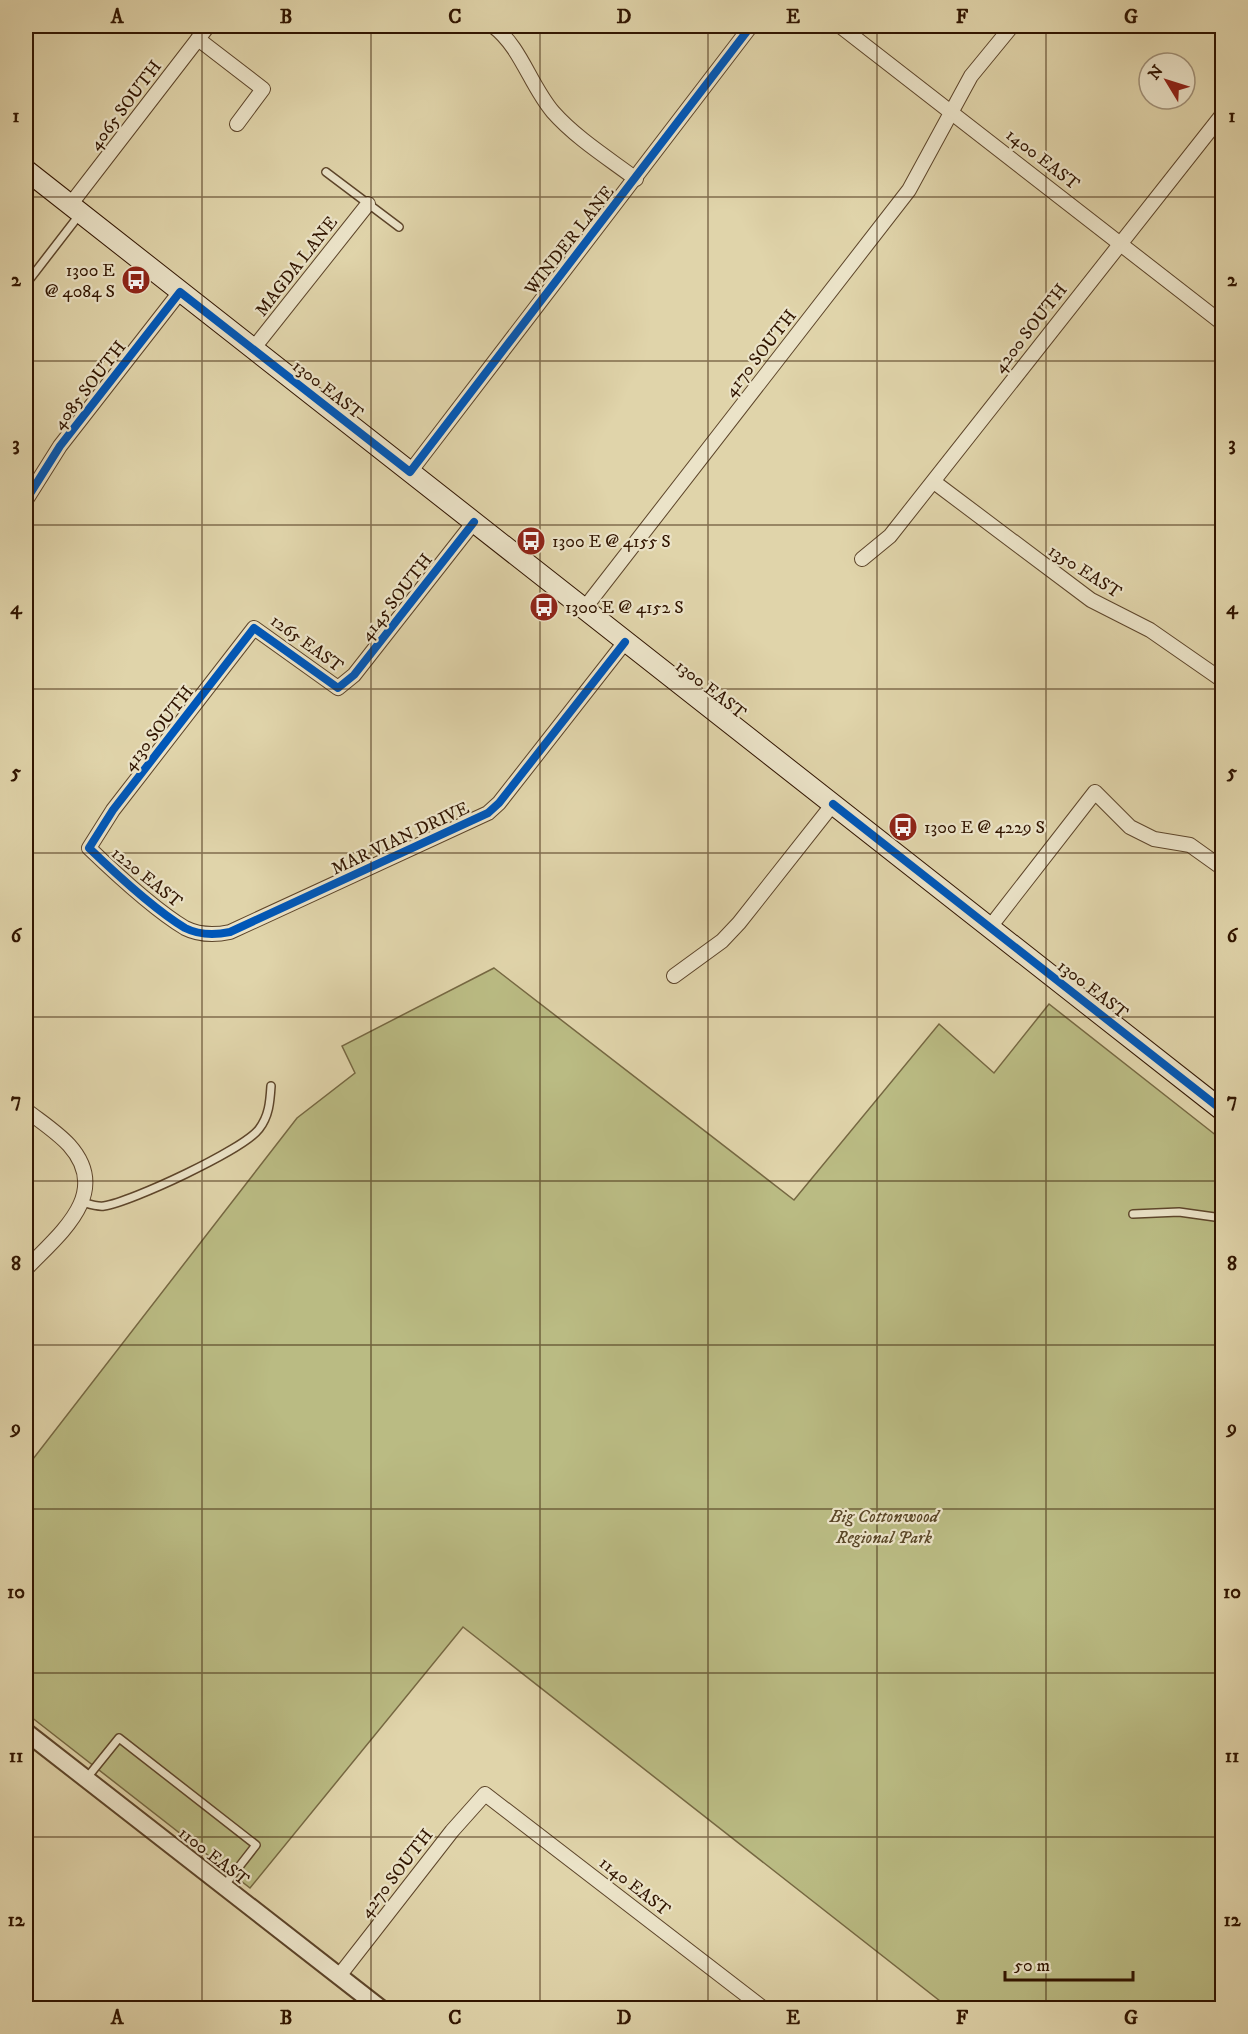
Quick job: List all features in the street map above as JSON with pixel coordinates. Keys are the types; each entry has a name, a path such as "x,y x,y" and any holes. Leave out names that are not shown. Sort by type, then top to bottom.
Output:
{"main road":[{"name":"1300 EAST","path":"26,170 1222,1110"}],"street":[{"name":"4065 SOUTH","path":"75,210 208,26"},
{"path":"493,26 513,46 553,112 573,131 636,179"},
{"name":"WINDER LANE","path":"410,472 751,26"},
{"name":"1400 EAST","path":"840,26 1222,323"},
{"name":"4170 SOUTH","path":"584,609 909,190 971,76 1011,26"},
{"path":"198,39 263,89 237,124"},
{"name":"4200 SOUTH","path":"862,559 890,536 1222,115"},
{"name":"MAGDA LANE","path":"253,350 368,204"},
{"name":"4085 SOUTH","path":"26,500 60,446 180,292"},
{"name":"1350 EAST","path":"933,482 1090,600 1150,630 1222,680"},
{"name":"4145 SOUTH","path":"338,688 354,675 474,522"},
{"name":"1265 EAST","path":"254,628 338,688"},
{"name":"4130 SOUTH","path":"89,848 113,810 254,628"},
{"name":"MAR VIAN DRIVE","path":"186,928 216,935 230,932 488,813 506,794 625,642"},
{"path":"990,927 1095,792 1130,826 1154,839 1190,845 1218,865"},
{"path":"674,976 722,941 739,923 833,804"},
{"name":"1220 EAST","path":"89,848 115,873 186,928"},
{"path":"26,1110 68,1144 79,1158 85,1178 82,1202 69,1224 26,1269"},
{"name":"1100 EAST","path":"26,1732 223,1888 380,2008"},
{"name":"4270 SOUTH","path":"339,1976 452,1831 485,1794"},
{"name":"1140 EAST","path":"485,1794 763,2008"}],"lane":[{"path":"326,172 399,227"},
{"path":"26,284 75,210"},
{"path":"82,1202 102,1206 126,1199 233,1151 260,1128 270,1108 271,1086"},
{"path":"1133,1214 1179,1212 1222,1218"},
{"path":"86,1779 119,1738 256,1845 223,1888"}],"green space":[{"name":"Big Cottonwood Regional Park","path":"494,968 794,1200 939,1024 994,1073 1049,1004 1222,1140 1222,2008 949,2008 463,1627 250,1888 26,1713 26,1468 297,1118 355,1073 342,1046"}],"cycle path":[{"path":"26,500 60,446 180,292 410,472 751,26"},
{"path":"474,522 354,675 338,688 254,628 113,810 89,848 148,901 185,928 208,934 230,932 488,813 499,803 625,642"},
{"path":"833,804 1222,1110"}],"place":[{"name":"1300 E @ 4084 S","path":"136,280"},
{"name":"1300 E @ 4155 S","path":"531,541"},
{"name":"1300 E @ 4152 S","path":"544,607"},
{"name":"1300 E @ 4229 S","path":"903,827"}]}
